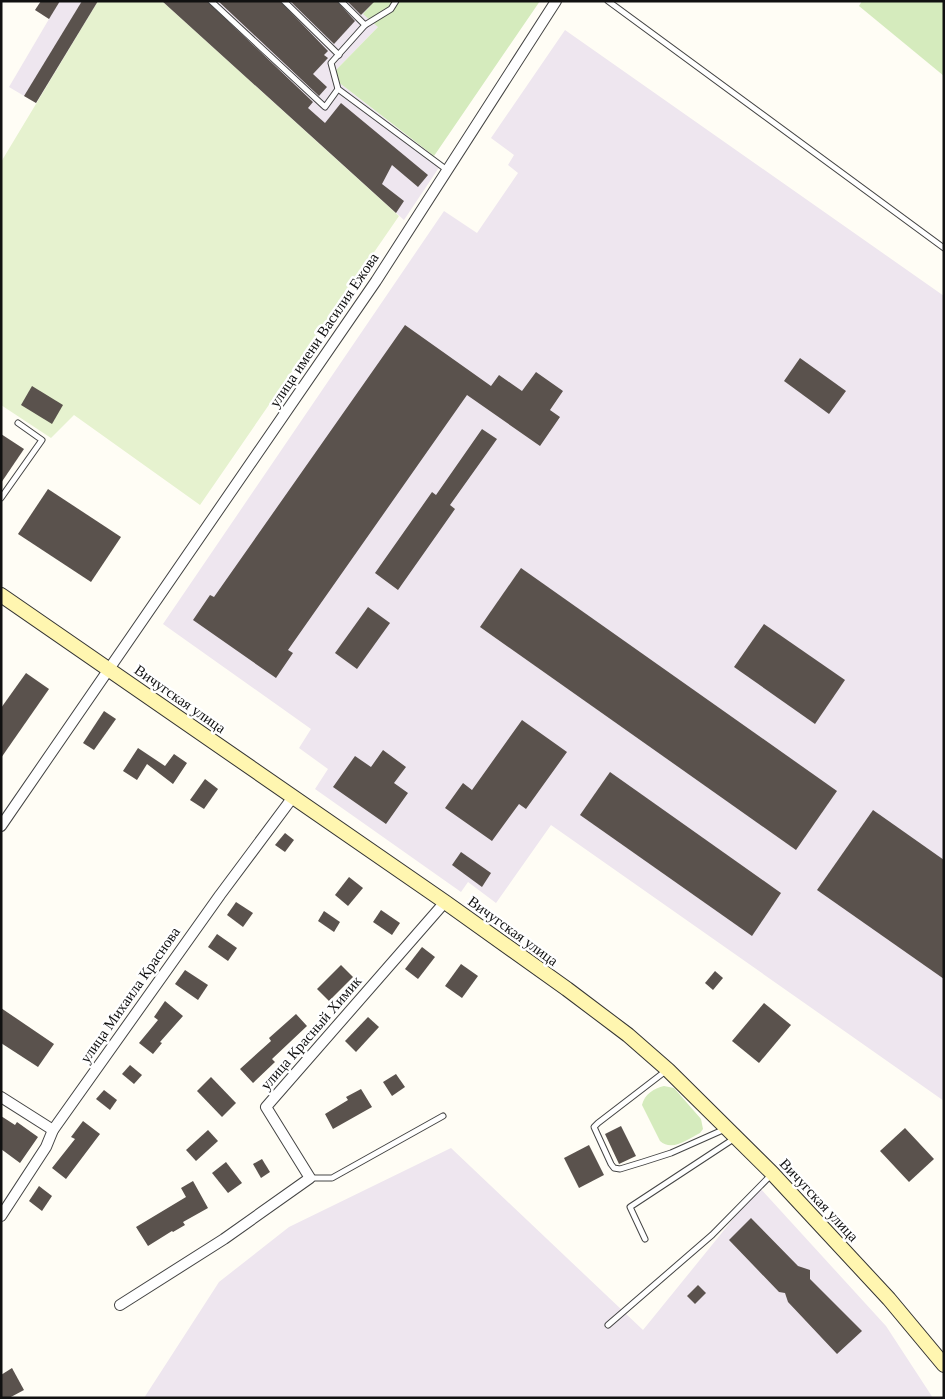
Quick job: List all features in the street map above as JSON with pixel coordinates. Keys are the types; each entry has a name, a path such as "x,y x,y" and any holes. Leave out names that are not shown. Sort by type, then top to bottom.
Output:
{"main road":[{"name":"Вичугская улица","path":"1,595 445,902 628,1036 668,1070 772,1173 889,1299 944,1365"}],"street":[{"name":"улица имени Василия Ежова","path":"1,826 376,281 556,1"},
{"name":"улица Михаила Краснова","path":"1,1216 46,1147 53,1130 214,903 293,797"},
{"name":"улица Красный Химик","path":"310,1178 266,1107 445,902"},
{"path":"1,1097 53,1130"},
{"path":"120,1305 224,1239 310,1178"}],"lane":[{"path":"211,1 324,107 338,89"},
{"path":"284,1 339,55"},
{"path":"341,1 365,25"},
{"path":"396,1 391,9 365,25 331,63 338,89 447,170"},
{"path":"608,1 944,248"},
{"path":"2,495 42,440 18,423"},
{"path":"668,1070 594,1128 614,1168 620,1169 731,1133"},
{"path":"310,1178 332,1178 443,1116"},
{"path":"645,1239 630,1206 731,1133"},
{"path":"608,1324 712,1235 772,1173"}],"shaded area":[{"path":"41,1 98,1 36,103 9,87 49,19 35,10"},
{"path":"162,1 368,1 372,5 378,27 337,69 337,81 442,163 404,220"},
{"path":"565,30 944,296 944,1101 551,825 496,903 468,882 461,892 315,789 328,769 299,748 311,729 163,624 444,211 477,233 518,173 508,165 514,155 491,138"},
{"path":"451,1148 643,1330 759,1187 886,1326 933,1398 144,1398 219,1282 289,1227"}],"green space":[{"path":"98,1 162,1 399,216 200,505 74,415 51,438 1,405 1,162"},
{"path":"368,1 540,1 434,156 337,81 334,74 378,27 363,14 371,5"},
{"path":"862,1 944,1 944,76 859,6"},
{"path":"664,1086 674,1088 701,1119 703,1129 700,1133 675,1145 665,1144 660,1141 642,1105 650,1092"}],"building":[{"path":"41,1 60,1 49,19 35,10"},
{"path":"82,1 98,1 36,103 24,96"},
{"path":"162,1 207,1 313,102 308,108 325,123 341,103 428,175 418,187 392,165 382,184 404,201 396,213"},
{"path":"218,1 280,1 328,51 324,55 328,58 313,74 327,87 319,96"},
{"path":"290,1 337,1 355,21 334,44"},
{"path":"347,1 375,1 361,15"},
{"path":"405,325 491,386 499,375 522,391 536,372 563,391 550,410 560,417 540,446 467,395 288,650 293,653 276,678 193,620 210,595 214,597"},
{"path":"800,358 846,391 829,414 784,381"},
{"path":"32,386 63,405 52,424 21,405"},
{"path":"482,429 497,439 450,505 455,509 398,590 375,573 432,492 436,495"},
{"path":"1,434 24,449 1,483"},
{"path":"48,489 121,537 91,582 18,534"},
{"path":"521,568 837,791 796,850 480,627"},
{"path":"368,607 390,623 357,669 335,653"},
{"path":"764,624 845,680 815,724 734,667"},
{"path":"26,673 49,689 1,758 1,708"},
{"path":"104,711 116,719 94,750 83,743"},
{"path":"522,720 567,752 526,809 519,804 492,841 445,808 463,783 472,790"},
{"path":"138,748 165,766 174,754 187,763 173,784 147,764 137,780 123,771"},
{"path":"383,750 406,767 394,783 408,793 386,824 333,787 355,756 371,767"},
{"path":"610,772 781,893 752,936 580,815"},
{"path":"205,779 218,789 204,809 190,800"},
{"path":"873,810 944,860 944,979 817,890"},
{"path":"285,833 294,840 285,852 275,845"},
{"path":"461,852 491,873 482,887 452,865"},
{"path":"349,877 363,888 348,906 335,895"},
{"path":"236,902 253,913 243,927 227,915"},
{"path":"381,910 400,923 392,935 373,922"},
{"path":"324,911 340,922 334,932 318,921"},
{"path":"217,934 237,948 228,961 208,947"},
{"path":"422,947 435,957 418,979 405,969"},
{"path":"461,964 478,976 462,998 445,986"},
{"path":"341,965 353,977 329,1001 317,989"},
{"path":"185,970 208,985 198,1000 175,984"},
{"path":"715,971 723,978 713,990 705,983"},
{"path":"165,1001 183,1016 160,1042 162,1043 153,1054 139,1043 158,1020 154,1017"},
{"path":"764,1003 791,1025 759,1063 732,1041"},
{"path":"1,1008 54,1044 38,1067 1,1043"},
{"path":"296,1014 307,1026 272,1059 275,1062 253,1083 240,1069 271,1041 269,1038"},
{"path":"368,1017 379,1027 356,1052 345,1041"},
{"path":"130,1065 142,1075 134,1084 122,1074"},
{"path":"396,1074 405,1087 392,1096 383,1082"},
{"path":"211,1077 236,1103 222,1117 197,1091"},
{"path":"361,1089 372,1107 333,1129 325,1114 348,1100 346,1097"},
{"path":"104,1090 117,1100 110,1110 96,1099"},
{"path":"1,1116 15,1125 17,1122 38,1137 20,1163 1,1149"},
{"path":"83,1121 100,1134 66,1179 52,1168 75,1139 71,1137"},
{"path":"621,1126 636,1156 619,1164 605,1134"},
{"path":"905,1128 934,1159 909,1182 880,1151"},
{"path":"208,1130 218,1141 196,1161 186,1150"},
{"path":"589,1145 604,1175 579,1188 564,1158"},
{"path":"262,1159 270,1172 261,1178 253,1164"},
{"path":"226,1162 242,1183 228,1193 212,1173"},
{"path":"193,1181 208,1208 183,1222 185,1225 148,1246 136,1227 186,1197 181,1188"},
{"path":"39,1186 52,1196 42,1211 29,1201"},
{"path":"751,1218 798,1266 810,1270 810,1279 862,1331 837,1354 788,1302 785,1293 779,1292 729,1240"},
{"path":"698,1285 706,1293 695,1304 687,1296"},
{"path":"12,1368 24,1390 9,1398 1,1398 1,1375"}]}
